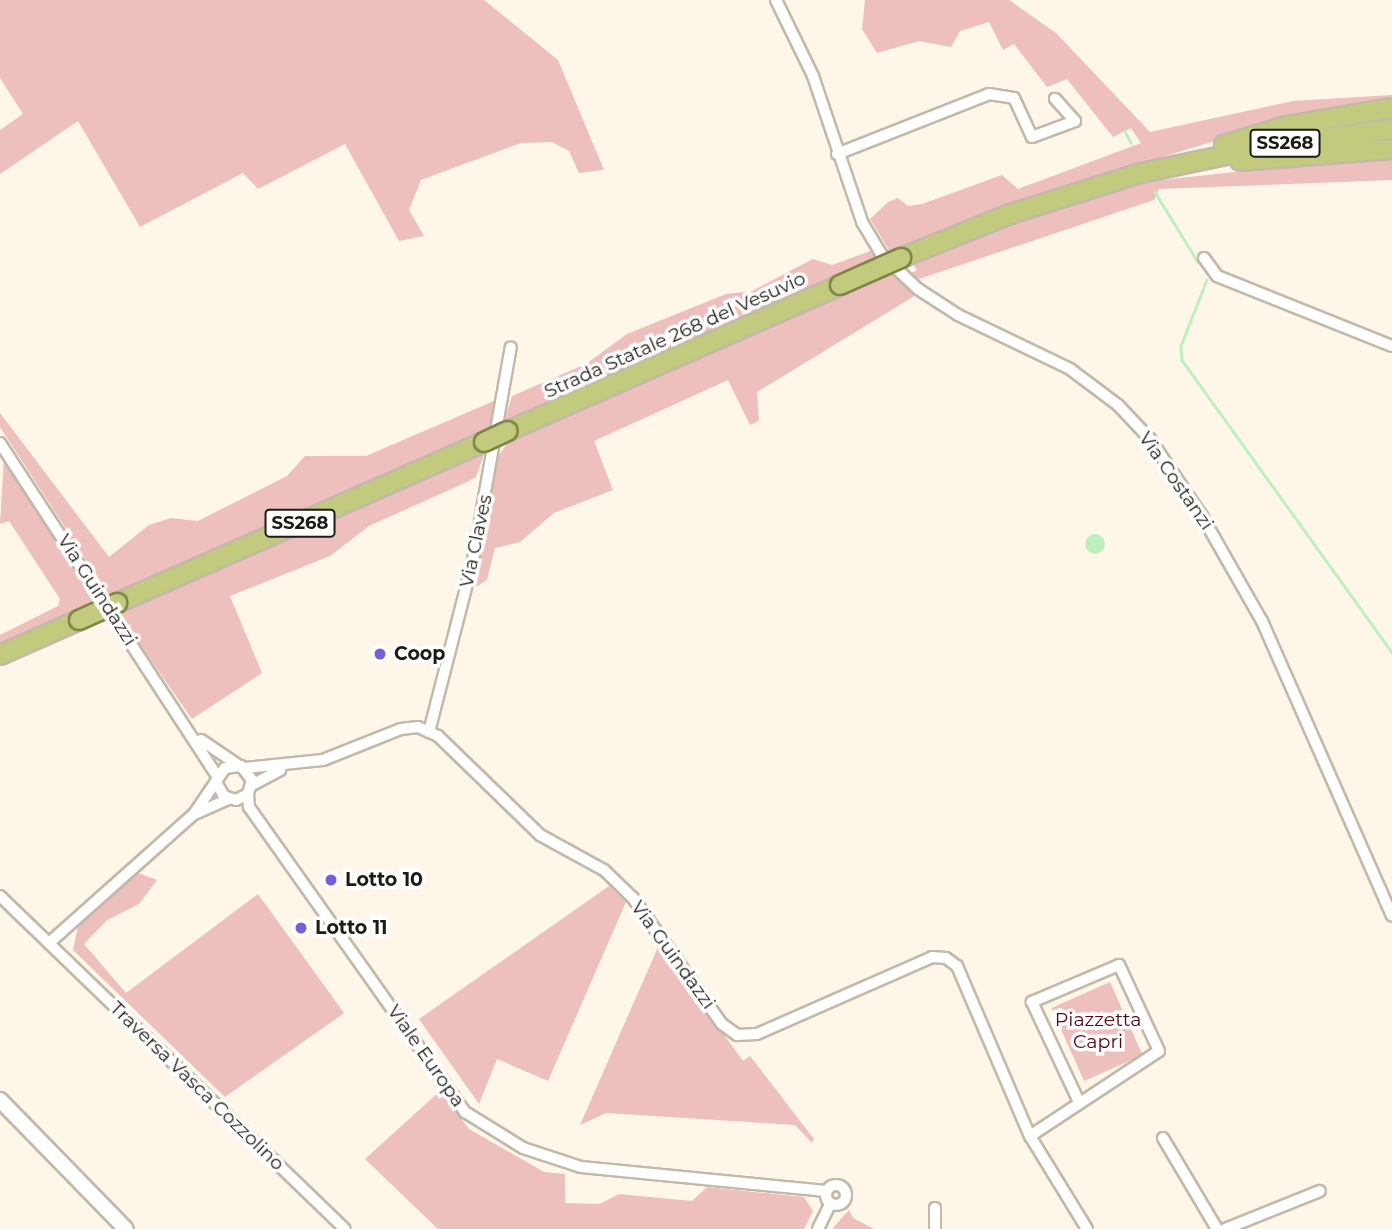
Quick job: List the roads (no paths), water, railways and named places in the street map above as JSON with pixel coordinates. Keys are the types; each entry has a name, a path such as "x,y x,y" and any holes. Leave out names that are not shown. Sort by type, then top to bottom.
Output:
{"highway":[{"path":"1172,166 1286,126 1392,108"},
{"name":"Strada Statale 268 del Vesuvio","path":"0,655 901,258 1040,204 1192,161 1392,129"},
{"path":"1192,161 1392,149"}],"street":[{"name":"Via Costanzi","path":"776,0 813,76 862,222 881,254 918,289 1070,369 1150,439 1262,621 1392,916"},
{"path":"837,154 989,94 1014,98 1032,137 1075,121 1055,99"},
{"path":"1204,258 1217,276 1392,346"},
{"name":"Via Claves","path":"429,732 472,565 511,347"},
{"name":"Via Guindazzi","path":"0,443 196,736 218,781 233,799"},
{"path":"49,943 194,814 218,781 241,766 283,768 323,760 401,729 429,732"},
{"name":"Via Guindazzi","path":"429,732 540,835 604,870 633,898 722,1024 737,1035 757,1034 932,957 952,961 1030,1136 1087,1229"},
{"name":"Via Guindazzi","path":"196,736 241,766"},
{"path":"233,799 249,807 250,789 241,766"},
{"path":"194,814 233,799 283,768"},
{"name":"Viale Europa","path":"249,807 465,1112 523,1148 581,1167 826,1191"},
{"name":"Traversa Vasca Cozzolino","path":"0,896 345,1229"},
{"path":"1030,1136 1159,1051 1119,965 1032,1002 1079,1102"},
{"path":"0,1100 126,1229"},
{"path":"1163,1138 1217,1229"},
{"path":"818,1229 830,1204 826,1191 835,1184 845,1191 841,1204 830,1204"},
{"path":"1225,1229 1320,1191"},
{"path":"935,1208 935,1229"}],"waterway":[{"path":"1125,131 1131,143"},
{"path":"1155,192 1198,262"},
{"path":"1207,280 1181,346 1182,360 1392,652"}],"place":[{"name":"Coop","path":"380,654"},
{"name":"Lotto 10","path":"331,880"},
{"name":"Lotto 11","path":"301,928"}],"park label":[{"name":"Piazzetta Capri","path":"1098,1031"}]}
